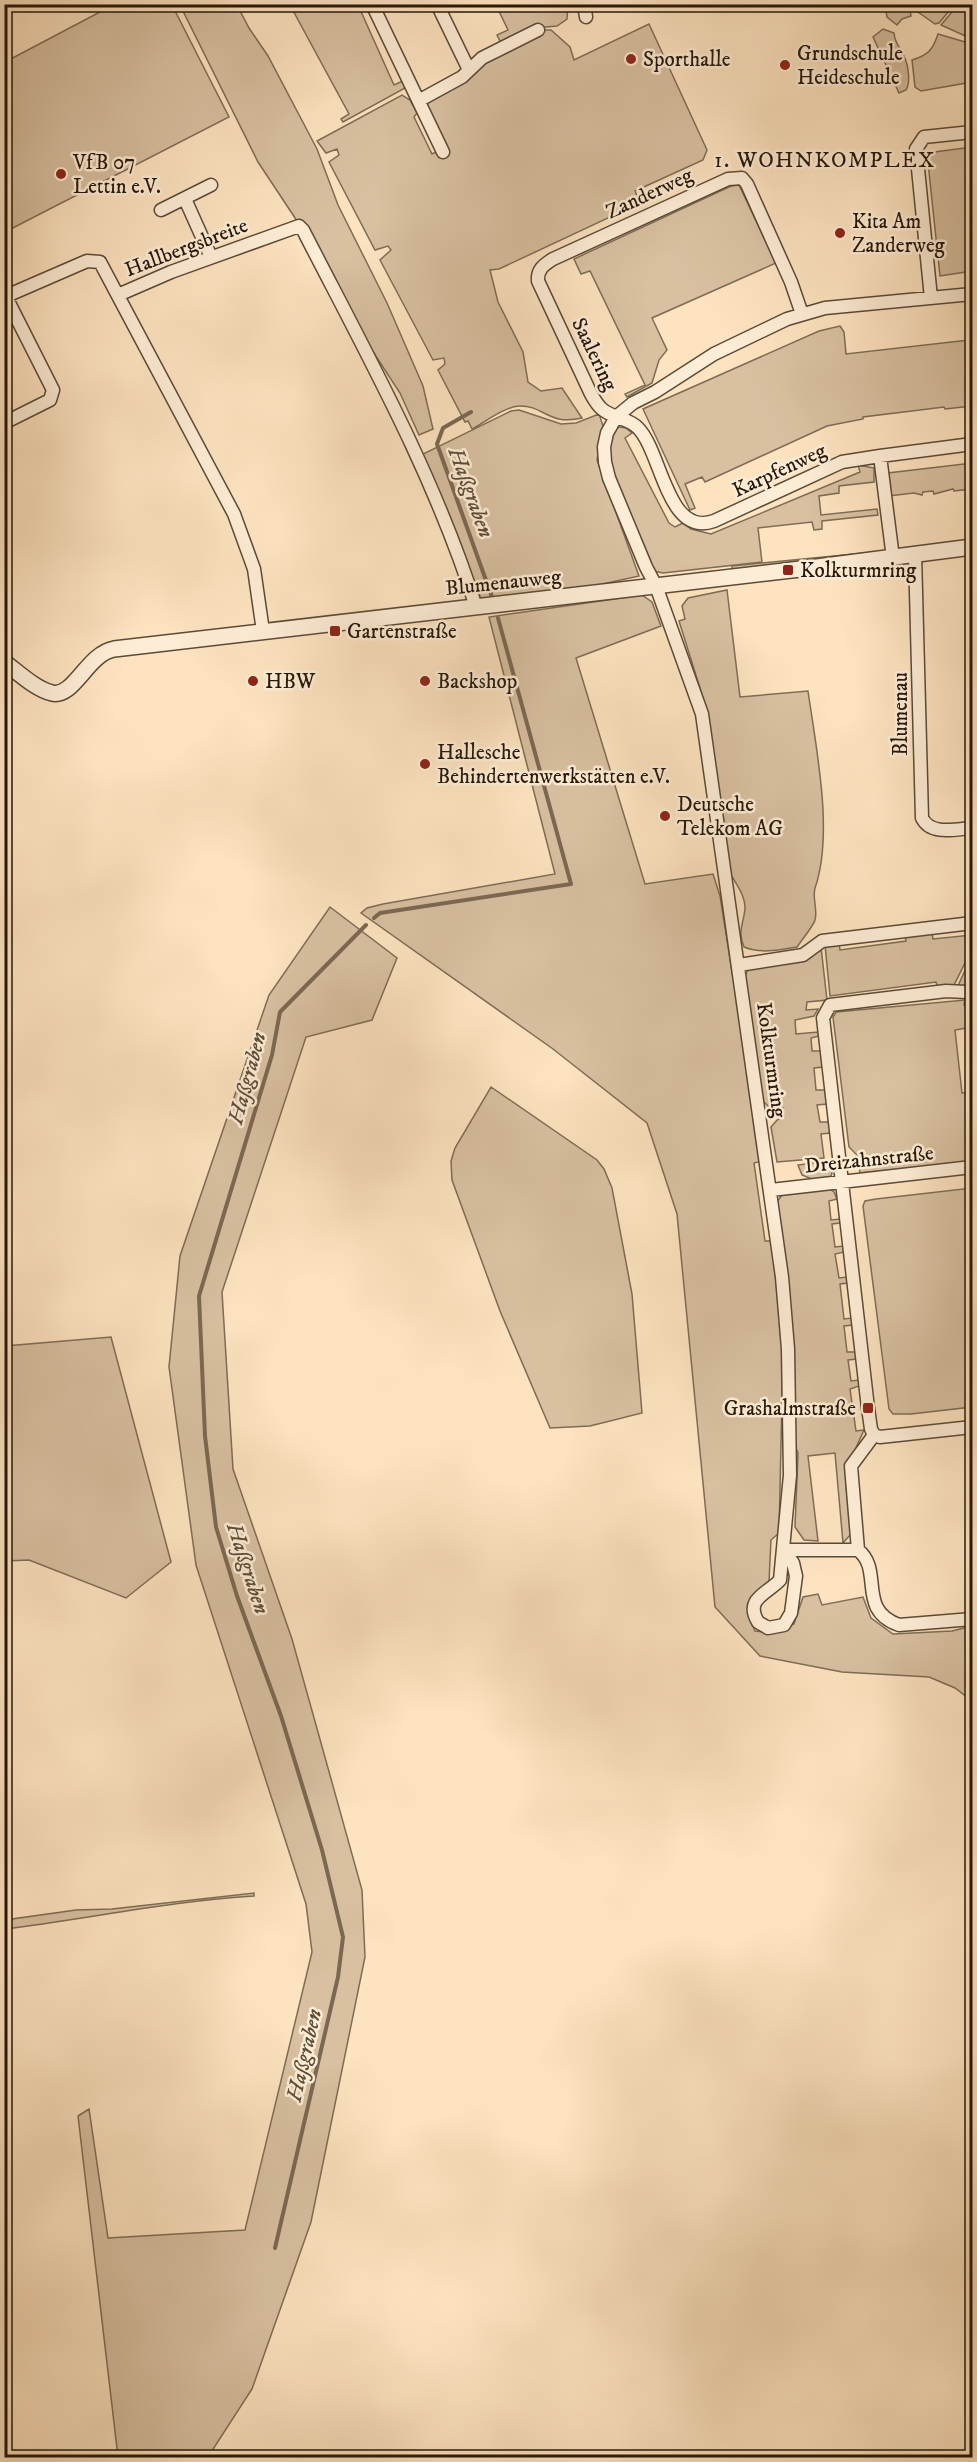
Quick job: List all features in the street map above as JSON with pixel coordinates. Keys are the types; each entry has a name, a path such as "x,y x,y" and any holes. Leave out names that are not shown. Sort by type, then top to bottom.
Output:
{"street":[{"path":"372,4 443,152"},
{"path":"437,4 469,70"},
{"path":"420,100 462,77 482,58 538,30"},
{"path":"931,298 915,149 924,137 972,132"},
{"name":"Zanderweg","path":"539,270 544,264 562,255 728,178 742,178 747,184 791,282 802,314"},
{"path":"161,210 211,185"},
{"path":"185,199 211,257"},
{"name":"Hallbergsbreite","path":"5,297 87,261 100,262 118,294 211,257 299,226 309,240 418,456 458,549 476,607"},
{"name":"Saalering","path":"539,270 538,281 591,394 604,411 631,422 644,435 678,510 687,520 696,524"},
{"path":"118,294 234,514 254,569 263,631"},
{"path":"616,417 633,403 655,392 714,354 787,319 825,308 972,294"},
{"path":"4,423 50,400 53,390 5,297"},
{"name":"Kolkturmring","path":"616,417 607,433 604,447 609,477 656,586 702,714 782,1277 788,1349 790,1475 780,1580 757,1599 754,1608 758,1622 768,1628 784,1625 791,1613 796,1572 784,1550"},
{"name":"Karpfenweg","path":"696,524 714,521 842,462 972,444"},
{"path":"880,456 893,558"},
{"name":"Blumenauweg","path":"4,662 38,686 56,694 65,692 72,686 89,663 105,651 972,547"},
{"name":"Blumenau","path":"915,554 922,818 930,828 936,830 972,828"},
{"path":"739,966 803,955 822,941 972,923"},
{"path":"874,1435 870,1419 823,1018 830,1005 946,991 966,992 972,995"},
{"name":"Dreizahnstraße","path":"771,1190 972,1167"},
{"path":"874,1435 880,1437 972,1427"},
{"path":"874,1435 851,1466 858,1550 868,1560 875,1606 889,1622 899,1625 972,1619"},
{"path":"784,1550 858,1550"}],"shaded area":[{"name":"VfB 07 Lettin e.V.","path":"115,4 172,5 229,117 5,232 5,62"},
{"path":"180,5 237,5 268,56 317,149 338,205 387,303 423,386 433,429 419,435 400,393 355,324 303,230 258,162"},
{"path":"290,5 358,5 394,85 405,80 407,87 343,122 341,119 349,114"},
{"path":"496,5 568,5 567,19 557,26 535,28 501,43 497,35 508,30"},
{"path":"885,5 903,5 910,10 911,16 902,19 897,25 887,17"},
{"path":"908,5 954,5 939,23 935,24"},
{"path":"967,5 972,12 972,39 941,25 957,6"},
{"path":"649,24 707,150 703,160 635,191 640,203 499,269 490,270 498,302 523,352 528,382 541,391 562,388 582,418 561,419 535,409 519,406 501,412 472,429 468,421 465,422 438,370 445,364 444,358 433,360 380,260 391,250 388,246 375,250 329,162 339,155 337,149 326,153 317,141 402,95 410,100 417,113 414,117 432,154 442,149 420,100 538,30 551,30 570,47 574,60"},
{"path":"883,29 894,33 907,64 908,87 899,93 873,37"},
{"path":"938,34 972,44 972,82 921,91 915,87 912,60 930,51"},
{"path":"972,147 972,271 940,276 927,153"},
{"path":"739,185 776,263 652,318 667,350 659,360 652,383 627,397 625,394 645,385 590,271 581,274 574,259 731,186"},
{"path":"840,326 844,332 846,354 972,341 972,406 945,409 944,407 863,417 863,419 827,426 705,482 702,477 685,484 695,508 690,510 643,409 819,331"},
{"path":"519,410 561,424 576,423 599,414 603,426 597,460 639,576 562,593 481,599 421,455 511,411"},
{"path":"619,427 626,428 632,433 625,438 669,523 675,527 683,523 691,529 711,534 860,472 858,465 874,468 874,482 839,486 839,493 819,496 821,515 877,509 878,515 822,521 822,529 814,530 812,522 758,528 762,562 663,573 654,571 611,469 608,441"},
{"path":"972,463 972,489 889,496 888,473"},
{"path":"885,551 879,555 732,571 732,566"},
{"path":"727,590 740,697 808,691 822,790 823,842 814,892 815,920 797,947 763,951 744,947 741,932 745,904 731,875 704,701 679,621 685,619 682,606 688,598"},
{"path":"642,595 652,602 661,626 576,658 645,884 713,874 720,896 762,1161 754,1163 765,1241 772,1241 783,1355 779,1533 771,1540 769,1581 750,1598 749,1615 755,1631 772,1633 794,1624 803,1597 818,1594 822,1605 863,1597 871,1618 893,1634 952,1631 972,1626 972,1701 955,1688 929,1677 842,1672 760,1656 715,1607 677,1214 647,1123 553,1049 361,913 367,908 383,904 555,874 489,617"},
{"path":"330,907 397,958 372,1020 306,1037 222,1292 233,1469 292,1639 362,1890 365,1957 311,2222 252,2389 208,2457 118,2457 78,2116 89,2109 108,2238 245,2230 312,1952 306,1904 196,1565 169,1367 180,1256 269,995"},
{"path":"932,932 933,939 972,935 972,949 952,989 938,989 936,982 830,996 825,945 839,943 840,950 906,941 905,936"},
{"path":"821,947 827,1000 807,1002 806,1010 818,1009 814,1016 795,1020 796,1034 818,1032 819,1036 811,1038 812,1051 822,1051 823,1067 814,1068 816,1090 826,1090 827,1104 817,1105 820,1122 830,1122 831,1133 821,1134 824,1158 777,1162 771,1127 777,1120 784,1117 783,1108 769,1107 761,1099 744,979 748,969"},
{"path":"972,955 972,993 957,988"},
{"path":"965,1000 964,1005 972,1011 972,1027 955,1030 962,1093 972,1092 972,1162 860,1173 858,1156 849,1147 833,1017 836,1012"},
{"path":"491,1087 597,1160 604,1169 612,1188 632,1294 642,1413 590,1426 550,1428 500,1311 452,1180 451,1161 455,1148"},
{"path":"836,1160 831,1176 814,1180 802,1175 798,1165"},
{"path":"828,1188 834,1192 837,1199 829,1201 831,1220 840,1219 840,1223 832,1224 835,1247 844,1246 844,1252 835,1254 839,1278 847,1277 848,1283 840,1284 844,1319 852,1318 853,1325 844,1326 847,1352 856,1352 856,1359 848,1360 851,1381 859,1380 859,1386 850,1389 856,1431 864,1430 846,1470 851,1534 843,1543 835,1453 808,1456 818,1541 804,1540 795,1527 798,1453 793,1441 777,1202 782,1195"},
{"path":"972,1188 972,1407 893,1414 889,1409 863,1206 865,1201 876,1199"},
{"path":"111,1337 171,1562 126,1598 29,1560 5,1561 5,1346"},
{"path":"254,1893 254,1896 191,1902 5,1929 5,1920 76,1910 112,1909"}],"waterway":[{"name":"Haßgraben","path":"471,412 443,428 437,444 492,597"},
{"name":"Haßgraben","path":"374,918 380,913 571,884 498,618"},
{"name":"Haßgraben","path":"275,2248 338,1977 343,1937 322,1850 281,1716 237,1596 216,1527 205,1436 199,1296 272,1055 280,1012 366,925"}],"place":[{"name":"Sporthalle","path":"631,59"},
{"name":"Grundschule Heideschule","path":"785,65"},
{"name":"VfB 07 Lettin e.V.","path":"61,174"},
{"name":"Kita Am Zanderweg","path":"840,233"},
{"name":"Kolkturmring","path":"788,570"},
{"name":"Gartenstraße","path":"335,631"},
{"name":"HBW","path":"253,681"},
{"name":"Backshop","path":"425,681"},
{"name":"Hallesche Behindertenwerkstätten e.V.","path":"425,764"},
{"name":"Deutsche Telekom AG","path":"665,816"},
{"name":"Grashalmstraße","path":"868,1408"}],"district":[{"name":"1. WOHNKOMPLEX","path":"825,159"}]}
